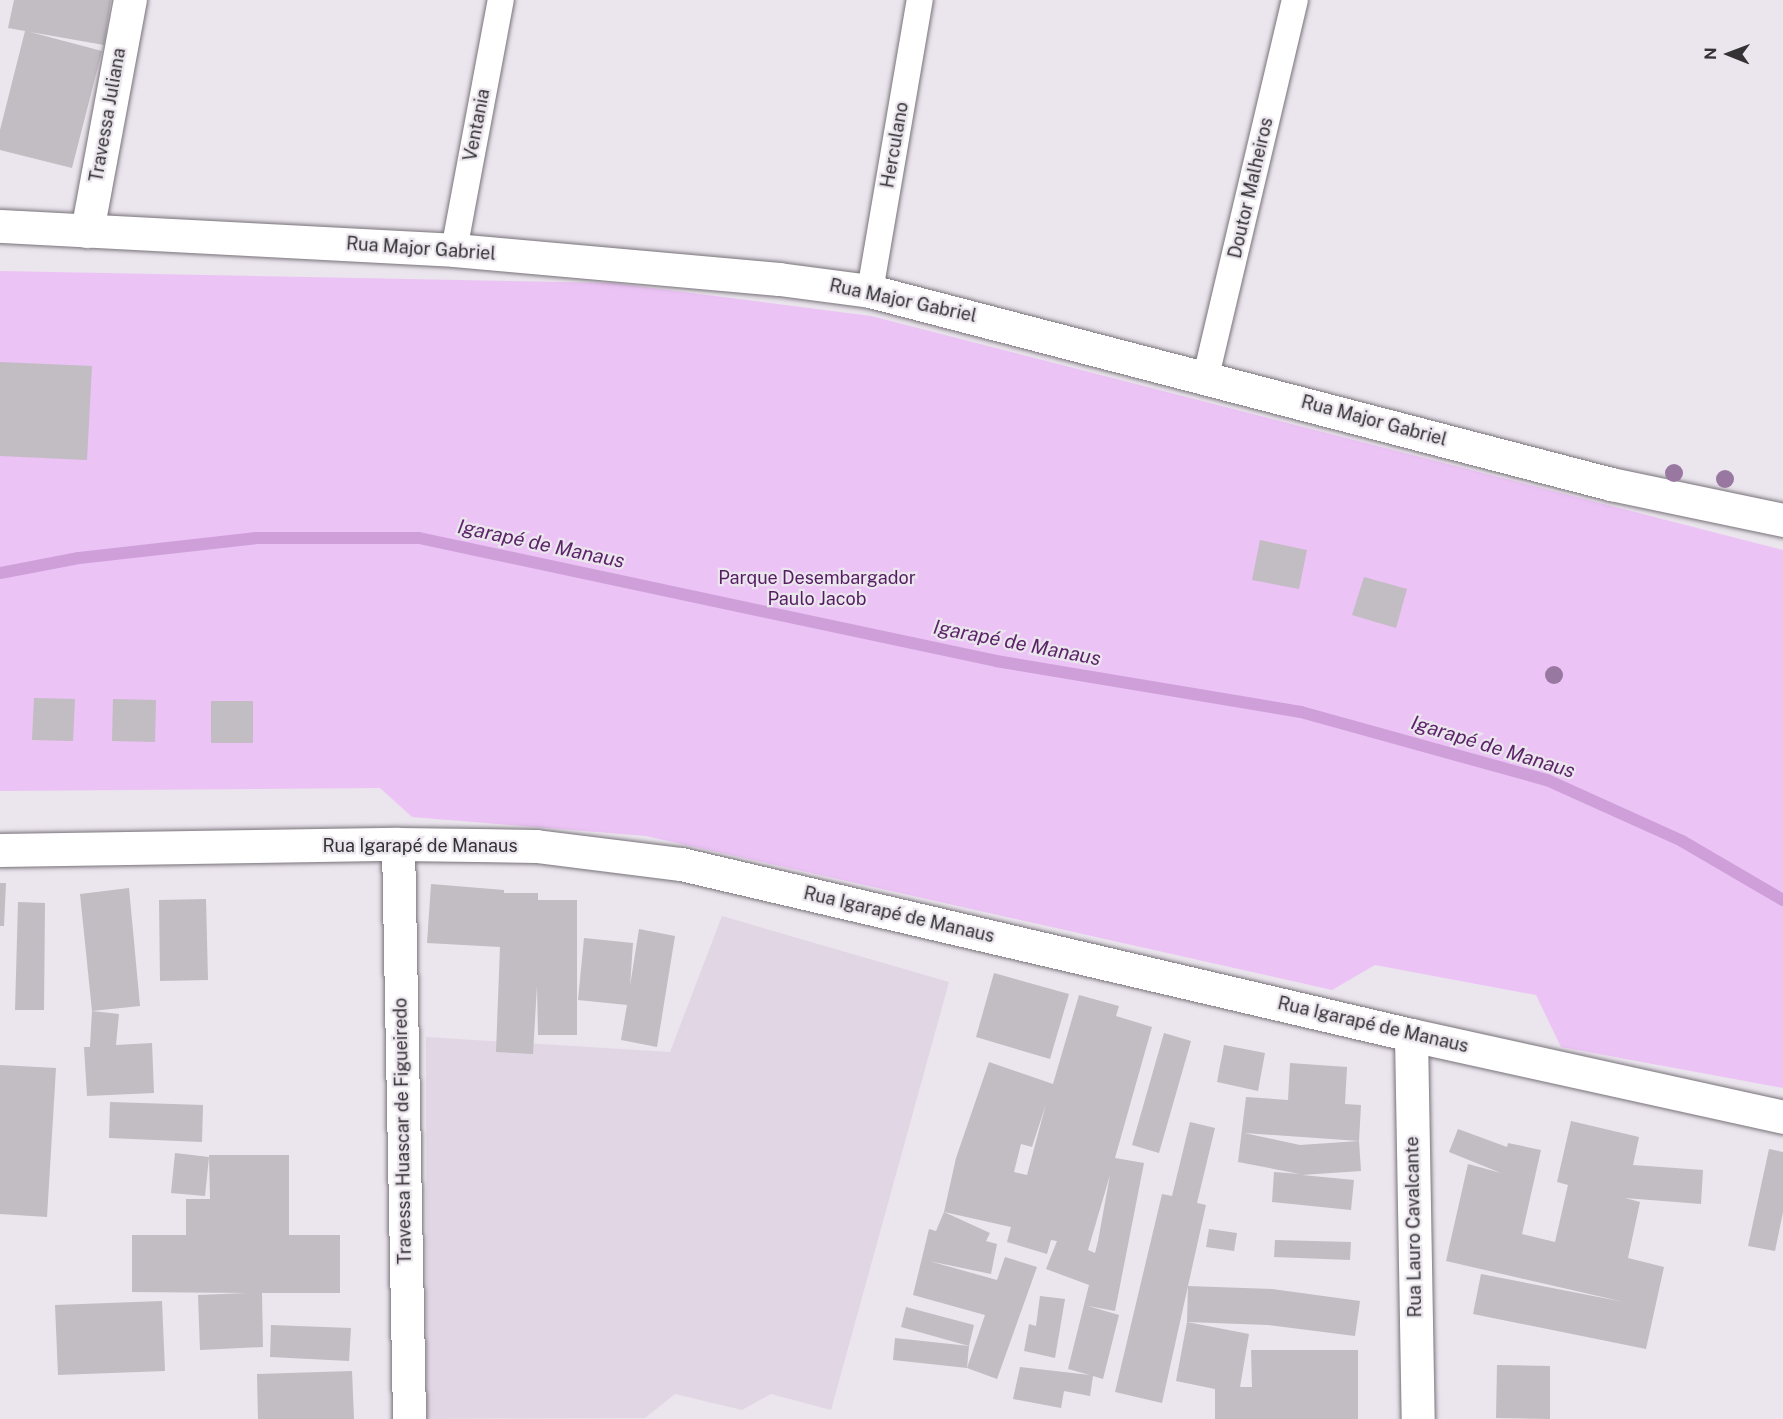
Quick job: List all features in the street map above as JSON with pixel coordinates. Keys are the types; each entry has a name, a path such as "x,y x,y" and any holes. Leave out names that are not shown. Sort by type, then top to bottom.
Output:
{"street":[{"name":"Travessa Juliana","path":"87,231 130,0"},
{"name":"Rua Major Gabriel","path":"0,226 454,250 779,279 870,291 1206,376 1611,484 1783,520"},
{"name":"Rua Igarapé de Manaus","path":"0,850 398,844 536,846 681,864 1411,1035 1783,1117"},
{"name":"Travessa Huascar de Figueiredo","path":"398,844 409,1419"},
{"name":"Rua Lauro Cavalcante","path":"1411,1035 1418,1419"}],"lane":[{"name":"Ventania","path":"454,250 501,0"},
{"name":"Herculano","path":"870,291 920,0"},
{"name":"Doutor Malheiros","path":"1206,376 1295,0"}],"shaded area":[{"path":"722,916 949,982 831,1410 771,1394 742,1410 675,1394 645,1418 427,1419 426,1037 670,1052"}],"green space":[{"name":"Parque Desembargador Paulo Jacob","path":"0,271 613,283 871,316 1783,550 1783,1088 1561,1047 1536,995 1375,965 1332,990 646,836 412,817 380,788 0,791"}],"building":[{"path":"14,0 111,0 104,45 30,32 102,51 72,168 0,150 0,130 25,31 8,28"},
{"path":"0,362 92,366 87,460 0,456"},
{"path":"1260,540 1307,550 1299,589 1252,580"},
{"path":"1364,577 1407,589 1396,628 1352,615"},
{"path":"34,698 75,699 73,741 32,740"},
{"path":"113,699 156,700 155,742 112,741"},
{"path":"211,701 253,701 253,743 211,743"},
{"path":"0,883 6,883 4,926 0,926"},
{"path":"431,884 504,890 504,893 538,893 538,900 577,900 577,1035 538,1035 537,986 533,1054 496,1052 500,947 427,943"},
{"path":"129,888 140,1006 92,1011 80,894"},
{"path":"206,899 208,980 160,981 159,900"},
{"path":"18,902 45,903 44,1010 15,1010"},
{"path":"639,929 675,936 657,1047 621,1040 627,1005 578,1000 584,938 633,943 630,986"},
{"path":"994,973 1069,994 1050,1059 976,1037"},
{"path":"1079,995 1119,1006 1116,1016 1152,1027 1115,1158 1144,1163 1115,1311 1088,1306 1119,1315 1103,1379 1093,1376 1090,1396 1064,1391 1061,1408 1013,1399 1020,1367 1090,1375 1068,1369 1089,1285 1046,1269 1057,1241 1051,1240 1047,1254 1007,1242 1011,1227 944,1212 956,1158 989,1062 1053,1084","holes":["1046,1104 1027,1175 1014,1172 1021,1144 1032,1147","1110,1175 1098,1241 1095,1253 1088,1250"]},
{"path":"92,1011 119,1014 116,1045 152,1043 154,1093 87,1096 84,1047 90,1047"},
{"path":"1164,1033 1191,1041 1159,1153 1132,1145"},
{"path":"1224,1045 1265,1053 1258,1091 1217,1082"},
{"path":"1290,1063 1347,1067 1345,1104 1361,1105 1359,1141 1361,1171 1302,1175 1354,1180 1351,1210 1272,1202 1274,1172 1300,1174 1238,1162 1246,1097 1288,1100","holes":["1244,1133 1359,1141 1300,1145"]},
{"path":"0,1065 56,1068 47,1217 0,1214"},
{"path":"110,1102 203,1105 202,1142 109,1138"},
{"path":"1571,1121 1639,1137 1633,1165 1703,1170 1701,1204 1625,1198 1640,1202 1628,1258 1664,1267 1646,1349 1473,1314 1481,1274 1624,1302 1446,1261 1468,1164 1501,1173 1449,1152 1458,1129 1507,1147 1508,1143 1541,1150 1522,1234 1555,1242 1568,1185 1557,1182"},
{"path":"1190,1122 1215,1128 1197,1203 1206,1205 1162,1403 1115,1392 1162,1194 1172,1196"},
{"path":"1769,1149 1783,1152 1783,1212 1775,1251 1748,1246"},
{"path":"175,1153 209,1157 205,1196 171,1193"},
{"path":"209,1155 289,1155 289,1235 340,1235 340,1293 262,1293 263,1347 200,1350 198,1295 247,1293 132,1292 132,1235 186,1235 186,1199 210,1199"},
{"path":"944,1212 990,1233 986,1241 997,1244 991,1274 929,1261 997,1280 1005,1257 1037,1267 997,1379 967,1368 985,1315 913,1295 929,1229 936,1231"},
{"path":"1209,1229 1237,1233 1234,1251 1206,1247"},
{"path":"1275,1240 1351,1242 1350,1260 1274,1257"},
{"path":"1188,1286 1272,1289 1360,1301 1355,1336 1268,1325 1187,1322"},
{"path":"1040,1296 1065,1299 1055,1358 1024,1351 1029,1324 1036,1326"},
{"path":"162,1301 165,1371 58,1375 55,1305"},
{"path":"906,1307 974,1325 969,1346 901,1327"},
{"path":"1187,1322 1249,1334 1240,1387 1252,1387 1251,1350 1358,1350 1358,1419 1215,1419 1215,1389 1176,1381"},
{"path":"271,1325 351,1328 349,1361 270,1357"},
{"path":"895,1338 969,1346 967,1368 893,1360"},
{"path":"1497,1365 1550,1366 1550,1419 1496,1418"},
{"path":"352,1371 354,1419 258,1419 257,1374"}],"waterway":[{"name":"Igarapé de Manaus","path":"0,573 79,558 257,538 419,538 996,661 1301,712 1547,780 1682,841 1783,900"}]}
